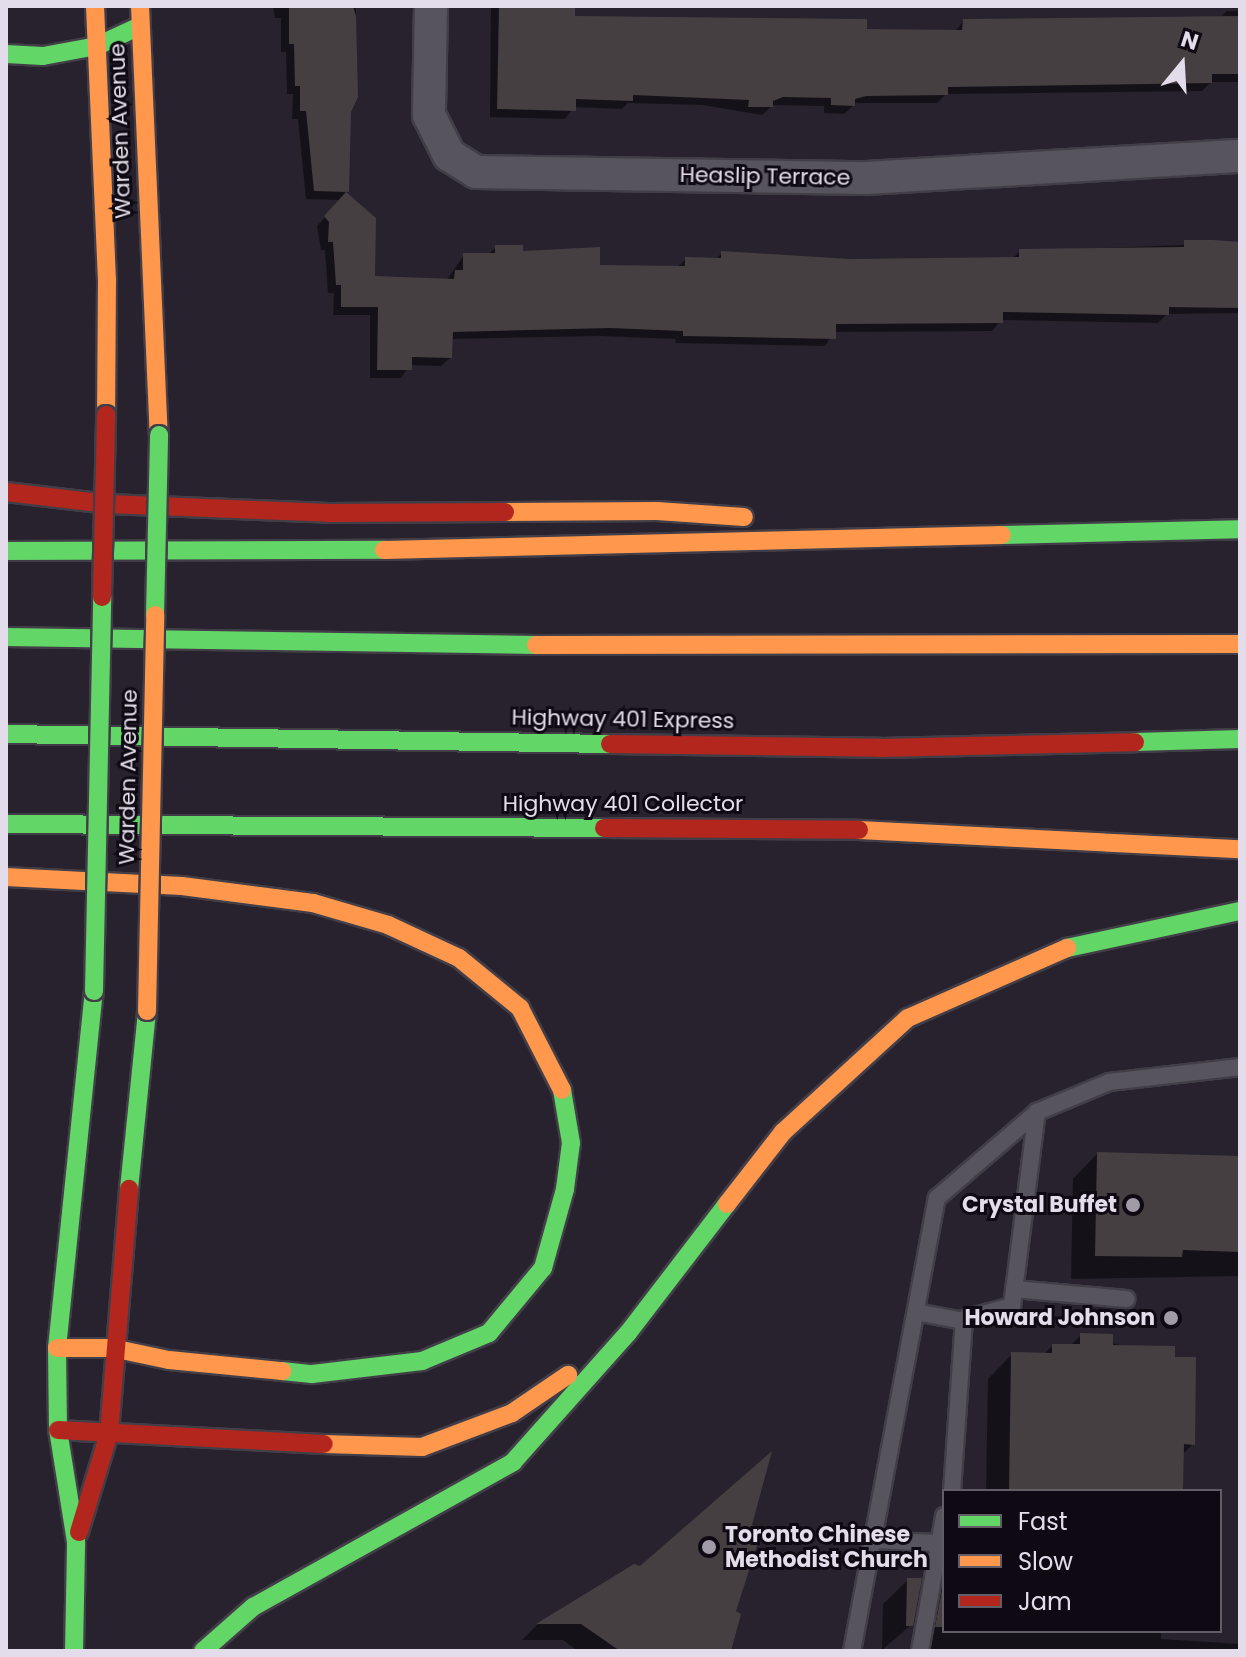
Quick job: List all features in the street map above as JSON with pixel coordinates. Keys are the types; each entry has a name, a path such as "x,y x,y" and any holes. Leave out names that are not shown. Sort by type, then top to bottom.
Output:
{"main road":[{"name":"Warden Avenue","path":"74,1651 76,1542 58,1430 57,1348 94,991 106,415 95,6"},
{"name":"Warden Avenue","path":"76,1542 109,1433 112,1348 147,1011 159,435 140,6"},
{"path":"6,54 43,56 97,46 140,26"},
{"path":"6,492 108,504 329,513 657,511 989,537"},
{"path":"6,551 278,553 1240,529"},
{"path":"6,637 781,648 1240,644"},
{"name":"Highway 401 Express","path":"6,734 880,748 1240,739"},
{"path":"880,748 1130,763"},
{"name":"Highway 401 Collector","path":"6,824 865,830 1240,849"},
{"path":"6,877 182,886 313,903 388,925 459,958 520,1008 561,1082 571,1143 565,1189 543,1268 489,1333 422,1361 312,1374 169,1360 112,1348 57,1348"},
{"path":"203,1651 253,1607 513,1462 628,1333 783,1132 908,1018 1070,947 1240,911"},
{"path":"58,1430 422,1447 512,1413 628,1333"}],"street":[{"name":"Heaslip Terrace","path":"431,6 429,115 449,155 476,172 866,178 1240,156"}],"lane":[{"path":"852,1651 937,1198 1037,1112 1109,1082 1240,1067"},
{"path":"916,1312 964,1321 1012,1306 1037,1112"},
{"path":"1014,1289 1127,1299"},
{"path":"952,1489 964,1321"},
{"path":"920,1651 936,1543 942,1523"},
{"path":"873,1540 936,1543"}],"building":[{"path":"289,6 353,6 356,16 358,97 351,112 349,192 314,191 306,111 300,111 300,86 295,86 294,44 289,44"},
{"path":"499,6 575,6 575,16 867,19 867,29 962,30 963,19 1240,16 1240,74 1212,74 1212,83 948,87 948,95 866,96 855,99 855,106 831,105 831,98 783,97 773,101 773,107 748,107 749,100 633,95 633,101 576,99 576,111 497,109"},
{"path":"346,192 376,218 375,276 454,279 455,270 463,270 463,253 495,253 495,245 523,245 523,251 600,247 600,265 685,266 685,257 721,258 721,251 850,259 1019,257 1019,249 1184,247 1184,240 1213,240 1240,242 1240,308 1169,307 1169,315 1003,312 1003,323 836,324 836,339 683,336 683,331 610,328 453,332 452,358 412,357 412,370 377,370 378,307 341,307 341,285 336,285 333,242 328,242 329,222 324,216"},
{"path":"1097,1152 1240,1156 1240,1252 1183,1250 1182,1257 1095,1256"},
{"name":"Howard Johnson","path":"1080,1333 1113,1334 1113,1345 1175,1346 1175,1357 1196,1357 1195,1445 1184,1444 1183,1489 1009,1489 1011,1352 1052,1353 1052,1344 1080,1344"},
{"name":"Toronto Chinese Methodist Church","path":"772,1451 752,1525 762,1530 736,1611 741,1614 731,1651 620,1651 581,1624 536,1624 634,1564 640,1566"},
{"path":"907,1578 922,1578 913,1626 906,1626"},
{"path":"942,1590 942,1627 935,1627"}],"traffic: fast":[{"path":"6,54 43,56 97,46 140,26"},
{"path":"155,615 159,435"},
{"path":"1002,535 1240,529"},
{"path":"6,551 384,550"},
{"path":"94,991 102,597"},
{"path":"6,637 536,645"},
{"path":"6,734 610,744"},
{"path":"1135,742 1240,739"},
{"path":"6,824 604,828"},
{"path":"1067,948 1240,911"},
{"path":"74,1651 76,1542 58,1430 57,1348 94,991"},
{"path":"129,1189 147,1011"},
{"path":"282,1371 312,1374 422,1361 489,1333 543,1268 565,1189 571,1143 562,1090"},
{"path":"203,1651 253,1607 513,1462 628,1333 727,1204"}],"traffic: slow":[{"path":"95,6 107,280 106,415"},
{"path":"140,6 159,435"},
{"path":"505,512 657,511 744,517"},
{"path":"384,550 1002,535"},
{"path":"147,1011 155,615"},
{"path":"536,645 1240,644"},
{"path":"859,830 1240,849"},
{"path":"6,877 182,886 313,903 388,925 459,958 520,1008 562,1090"},
{"path":"727,1204 783,1132 908,1018 1067,948"},
{"path":"57,1348 112,1348 169,1360 282,1371"},
{"path":"324,1444 422,1447 512,1413 568,1375"}],"traffic: jam":[{"path":"102,597 106,415"},
{"path":"6,492 108,504 329,513 505,512"},
{"path":"610,744 880,748 1135,742"},
{"path":"604,828 859,830"},
{"path":"79,1532 109,1433 129,1189"},
{"path":"58,1430 324,1444"}],"place":[{"name":"Crystal Buffet","path":"1133,1205"},
{"name":"Howard Johnson","path":"1171,1318"},
{"name":"Toronto Chinese Methodist Church","path":"709,1547"}]}
